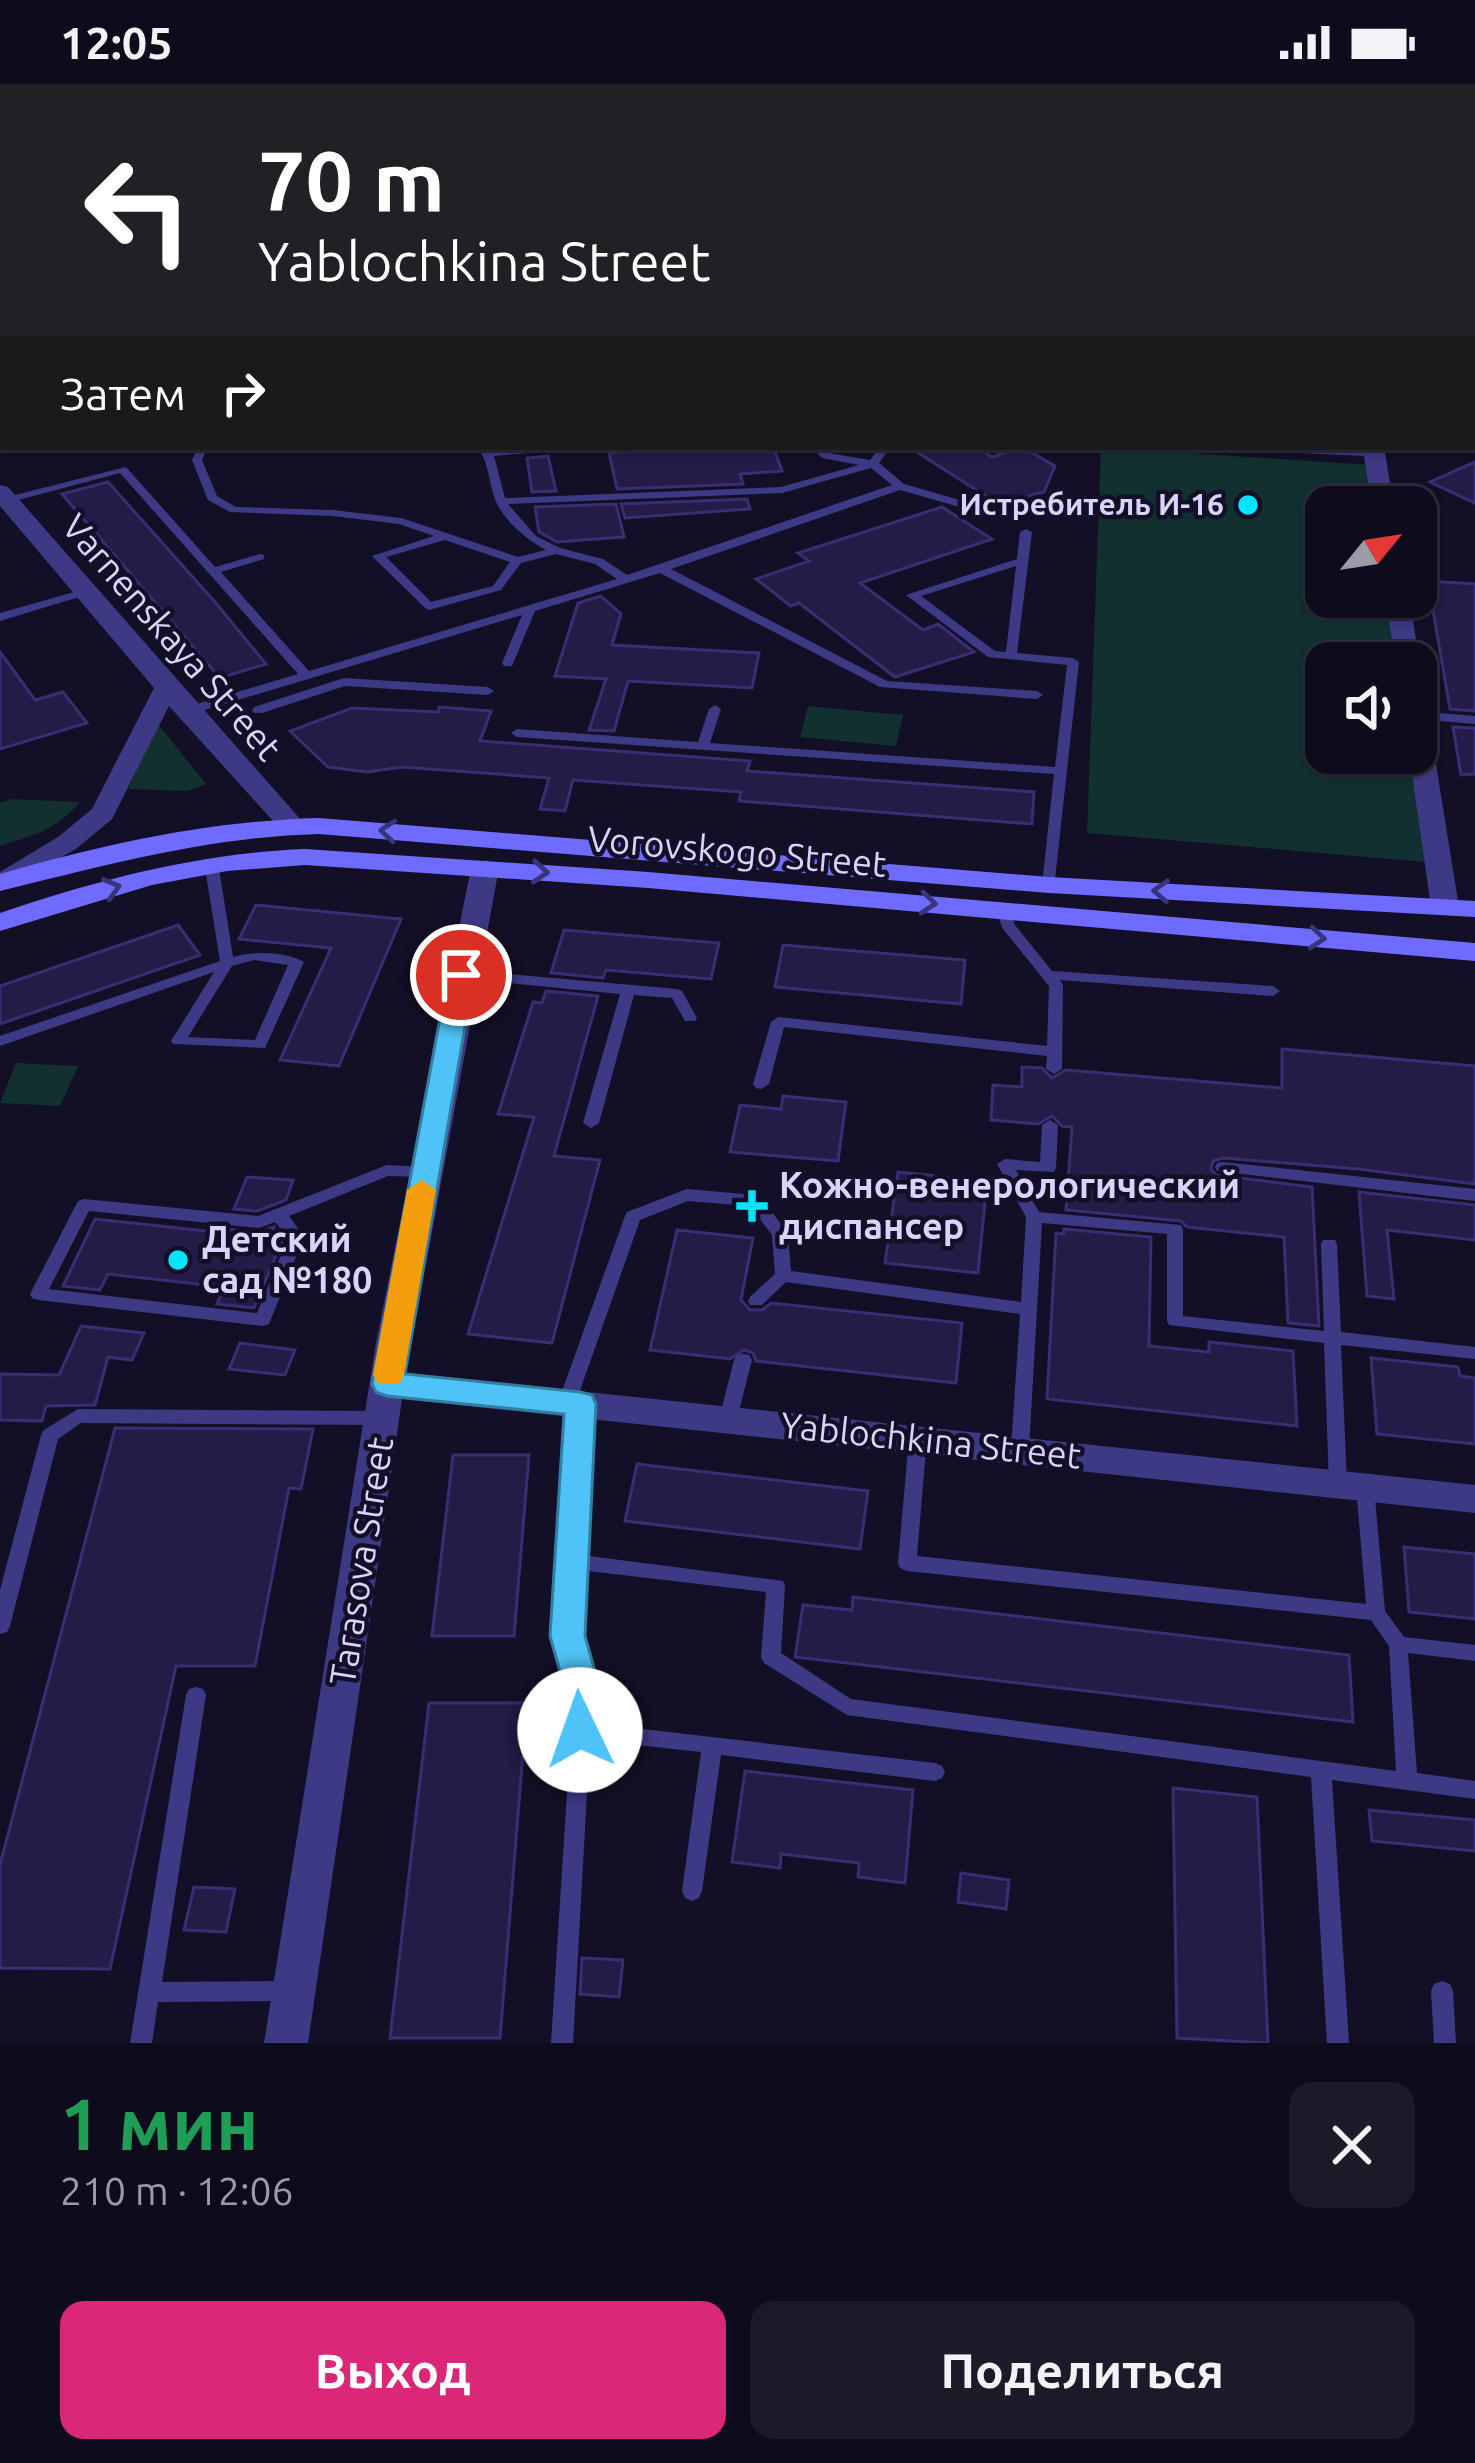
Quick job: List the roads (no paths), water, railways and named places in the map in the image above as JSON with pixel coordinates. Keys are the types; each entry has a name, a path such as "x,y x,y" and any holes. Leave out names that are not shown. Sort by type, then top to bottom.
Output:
{"main road":[{"name":"Vorovskogo Street","path":"0,883 174,836 292,826 1049,885 1475,909"},
{"name":"Vorovskogo Street","path":"0,922 211,862 305,857 1002,909 1475,952"}],"street":[{"path":"1379,450 1382,486"},
{"name":"Varnenskaya Street","path":"3,496 292,826"},
{"path":"0,883 68,843 103,813 166,686"},
{"path":"1425,774 1445,907"},
{"name":"Tarasova Street","path":"286,2043 385,1401 461,975 485,868"},
{"name":"Yablochkina Street","path":"385,1401 574,1403 1475,1498"}],"lane":[{"path":"202,450 197,460 212,498 235,510 333,512 401,521 517,561 556,551"},
{"path":"484,450 500,501 532,538 556,551 599,561 625,580"},
{"path":"820,450 826,456 873,464 900,486 998,515 1043,499"},
{"path":"500,501 782,490 873,464 883,450"},
{"path":"3,496 122,469 306,675"},
{"path":"187,711 661,569 900,486"},
{"path":"1011,656 1026,532"},
{"path":"445,536 379,556 429,606 497,588 517,561"},
{"path":"213,571 260,557"},
{"path":"1022,561 912,596 992,654 1073,662 1049,885"},
{"path":"661,569 884,684 1037,694"},
{"path":"0,617 85,592"},
{"path":"508,663 530,608"},
{"path":"331,667 344,682"},
{"path":"258,710 344,682 488,691"},
{"path":"703,746 715,709"},
{"path":"1437,717 1475,721"},
{"path":"518,733 1061,771"},
{"path":"0,1041 227,963 254,956 297,962 260,1045 178,1041 227,963 211,862"},
{"path":"761,1084 778,1022 1054,1060 1056,985 1008,926 1002,909"},
{"path":"461,975 677,994 690,1018"},
{"path":"1049,975 1273,991"},
{"path":"591,1123 628,990"},
{"path":"1021,1449 1034,1217 1006,1164 1048,1168 1050,1125"},
{"path":"1223,1167 1475,1196"},
{"path":"278,1214 296,1237 263,1320 38,1294 84,1205 260,1222 278,1214 387,1170 425,1172"},
{"path":"562,2043 581,1682 567,1636 574,1403 633,1216 687,1195 755,1201 780,1234 783,1276"},
{"path":"1034,1217 1174,1229 1175,1321 1475,1353"},
{"path":"1328,1244 1330,1337 1376,1613 1398,1644 1407,1781"},
{"path":"783,1276 1028,1310"},
{"path":"756,1301 783,1276"},
{"path":"728,1419 743,1360"},
{"path":"0,1626 50,1435 78,1416 385,1401"},
{"path":"917,1438 907,1563 1376,1613"},
{"path":"569,1561 776,1586 771,1657 847,1707 1475,1790"},
{"path":"1398,1644 1475,1653"},
{"path":"141,2043 196,1695"},
{"path":"580,1730 935,1772"},
{"path":"692,1891 712,1745"},
{"path":"1321,1772 1338,2043"},
{"path":"149,1992 294,1991"},
{"path":"1442,1991 1445,2043"}],"place":[{"name":"Истребитель И-16","path":"1248,505"},
{"name":"Кожно-венерологический диспансер","path":"752,1206"},
{"name":"Детский сад №180","path":"178,1260"}]}
